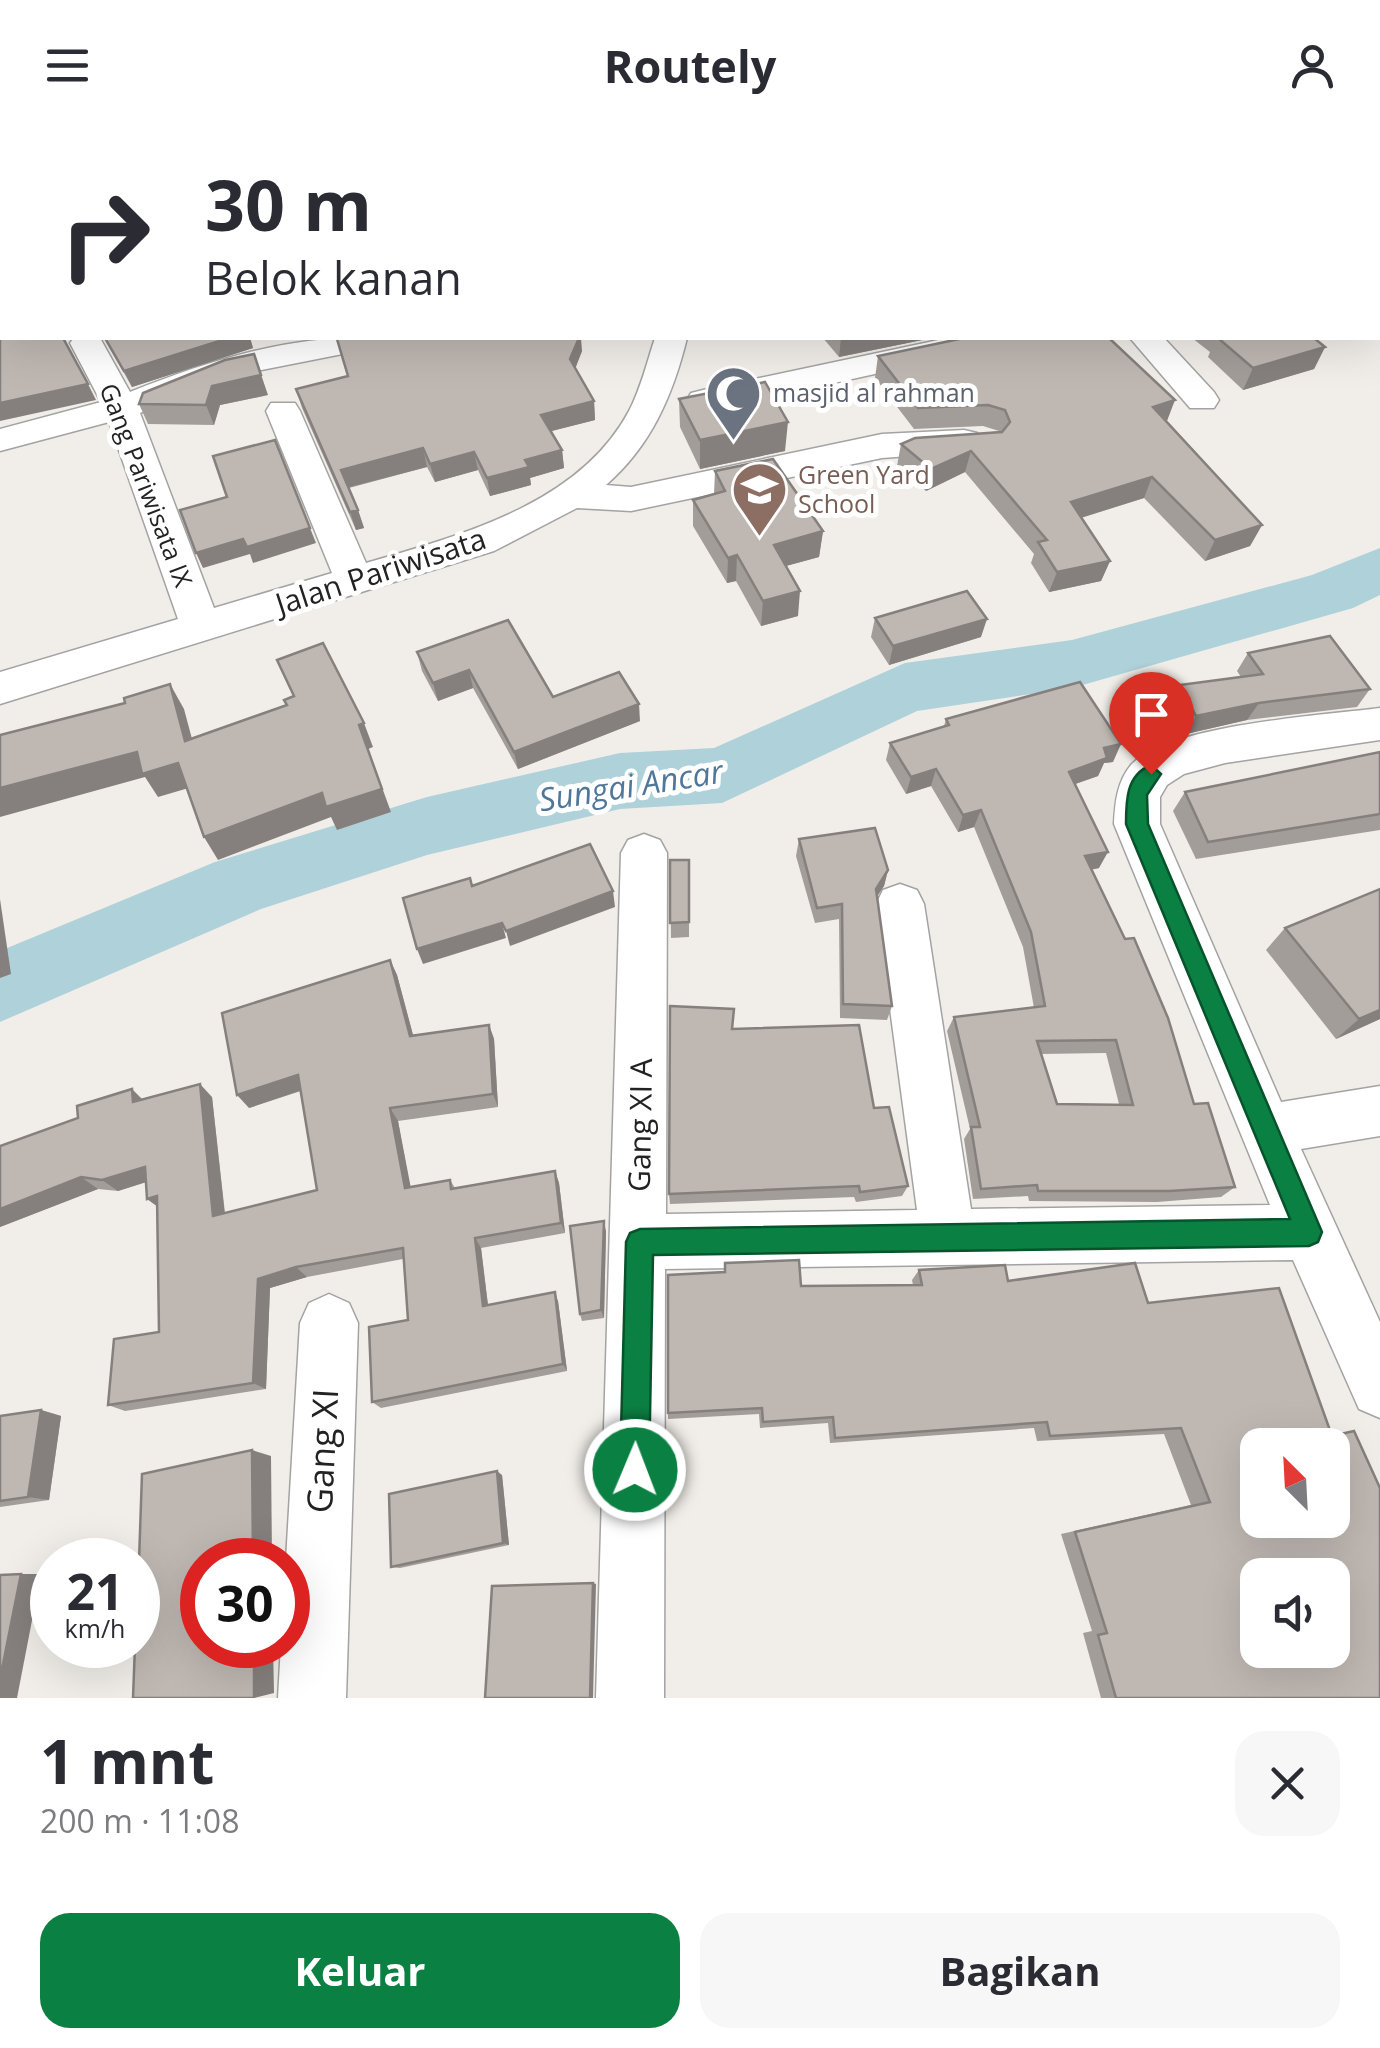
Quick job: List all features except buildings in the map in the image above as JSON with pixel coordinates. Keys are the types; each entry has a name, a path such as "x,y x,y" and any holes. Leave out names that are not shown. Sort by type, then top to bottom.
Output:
{"street":[{"path":"0,440 121,408 222,368 363,340"},
{"name":"Jalan Pariwisata","path":"0,688 481,542 571,495 615,458 647,413 670,340"},
{"path":"647,413 983,340"},
{"path":"1148,340 1202,400"},
{"name":"Gang Pariwisata IX","path":"87,342 121,408 202,628"},
{"path":"282,411 355,582"},
{"path":"571,495 631,499 882,446 983,441"},
{"path":"1380,724 1181,754 1151,774 1136,794 1137,824 1309,1232 1380,1388"},
{"name":"Gang XI A","path":"630,1698 644,852"},
{"path":"900,904 948,1237"},
{"path":"1266,1130 1380,1110"},
{"path":"640,1242 1309,1232"},
{"name":"Gang XI","path":"312,1698 329,1323"}],"waterway":[{"name":"Sungai Ancar","path":"0,987 241,884 427,826 620,781 722,775 905,688 1072,664 1331,592 1380,569"}],"place":[{"name":"masjid al rahman","path":"734,442"},
{"name":"Green Yard School","path":"759,538"}],"route":[{"path":"635,1470 640,1242 1309,1232 1137,824 1136,794 1151,774"}]}
